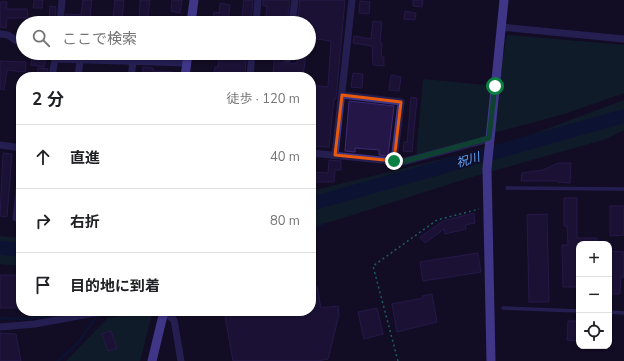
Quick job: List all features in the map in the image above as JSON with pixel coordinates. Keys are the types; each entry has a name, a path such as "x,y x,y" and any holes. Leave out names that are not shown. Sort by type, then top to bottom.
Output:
{"street":[{"path":"61,16 62,0"},
{"path":"193,16 194,0"},
{"path":"257,16 258,0"},
{"path":"293,16 295,0"},
{"path":"335,155 352,0"},
{"path":"491,361 487,169 504,0"},
{"path":"501,27 624,39"},
{"path":"0,34 8,35 16,41"},
{"path":"53,72 54,60"},
{"path":"79,72 80,60 187,64"},
{"path":"186,72 187,60"},
{"path":"250,72 251,60"},
{"path":"132,72 133,62"},
{"path":"342,95 401,102 394,161"},
{"path":"316,153 402,162 489,140"},
{"path":"0,146 16,148"},
{"path":"0,327 35,324 78,316"},
{"path":"152,361 163,316"},
{"path":"170,316 174,320 181,361"}],"lane":[{"path":"507,188 624,189"},
{"path":"503,308 576,311"},
{"path":"612,312 624,312"}],"path":[{"path":"398,361 373,266 437,220 487,208"}],"highlighted area":[{"path":"342,95 401,102 394,161 335,155"}],"green space":[{"path":"507,35 624,45 624,93 564,114 489,134 489,139 416,158 423,79 495,86 491,125"},
{"path":"624,100 624,130 606,139 472,177 316,226 316,190 512,142"},
{"path":"0,236 16,238 16,266 0,264"},
{"path":"121,316 152,316 140,361 66,361 108,318"}],"building":[{"path":"34,0 43,0 42,8 33,8"},
{"path":"83,0 92,0 90,16 66,16 66,14 81,15"},
{"path":"115,0 124,0 122,16 113,16"},
{"path":"140,0 150,0 148,16 139,16"},
{"path":"172,0 182,0 180,13 171,11"},
{"path":"244,0 253,0 252,16 242,16"},
{"path":"263,0 290,0 288,16 266,16 267,6 263,6"},
{"path":"300,0 345,0 336,99 334,99 329,147 316,146 316,86 328,87 331,41 316,39 316,16 298,16"},
{"path":"413,0 423,0 422,7 413,6"},
{"path":"360,1 370,2 369,14 359,13"},
{"path":"0,2 7,2 6,9 27,9 28,16 7,18 6,28 0,27"},
{"path":"220,3 230,5 229,16 214,16 214,12 219,13"},
{"path":"50,6 56,7 55,16 49,16"},
{"path":"405,11 416,13 415,20 404,19"},
{"path":"373,21 382,22 380,42 382,43 381,57 384,57 384,66 373,65 372,46 353,43 354,36 371,39"},
{"path":"32,60 45,60 44,67 31,65"},
{"path":"219,60 246,60 245,72 214,72 215,67 218,67"},
{"path":"274,60 284,60 284,62 288,64 297,63 297,60 305,60 304,72 273,72"},
{"path":"0,61 26,62 25,72 7,70 4,90 0,89"},
{"path":"143,67 153,68 153,71 173,72 142,72"},
{"path":"38,68 48,69 48,72 38,72"},
{"path":"353,73 363,74 362,88 351,87"},
{"path":"391,75 401,77 399,91 389,90"},
{"path":"411,97 417,98 412,152 403,151 404,142 407,142"},
{"path":"349,101 394,106 388,156 379,155 379,150 355,148 355,152 345,151"},
{"path":"3,153 12,154 7,217 0,216"},
{"path":"329,160 341,161 341,170 335,170 334,182 316,182 316,172 328,173"},
{"path":"558,163 571,163 570,183 558,181 521,181 522,173 543,170"},
{"path":"564,198 577,198 577,238 597,238 597,241 576,241 576,287 563,287 562,245 568,245 567,226 564,226"},
{"path":"610,206 624,206 624,235 610,236"},
{"path":"474,213 475,223 465,225 466,229 445,234 444,229 425,243 420,237 443,221"},
{"path":"547,214 549,302 529,302 527,215"},
{"path":"612,251 624,252 624,277 621,277 620,294 612,294"},
{"path":"478,253 481,272 423,281 420,262"},
{"path":"0,275 16,275 16,308 0,308"},
{"path":"316,286 321,308 338,306 339,315 328,359 318,361 233,361 225,316 316,316"},
{"path":"432,294 437,322 397,332 392,304 423,298 422,296"},
{"path":"377,308 383,334 364,339 358,312"},
{"path":"568,321 576,321 576,341 567,340"},
{"path":"111,331 117,348 108,351 102,334"},
{"path":"0,333 16,334 21,361 0,361"}],"waterway":[{"name":"祝川","path":"316,203 624,116"},
{"path":"316,227 325,224"},
{"name":"祝川","path":"0,248 16,250"},
{"path":"0,318 23,319 52,316"},
{"path":"58,361 77,344 97,316"}],"route":[{"path":"394,161 402,162 489,138 495,86"}]}
